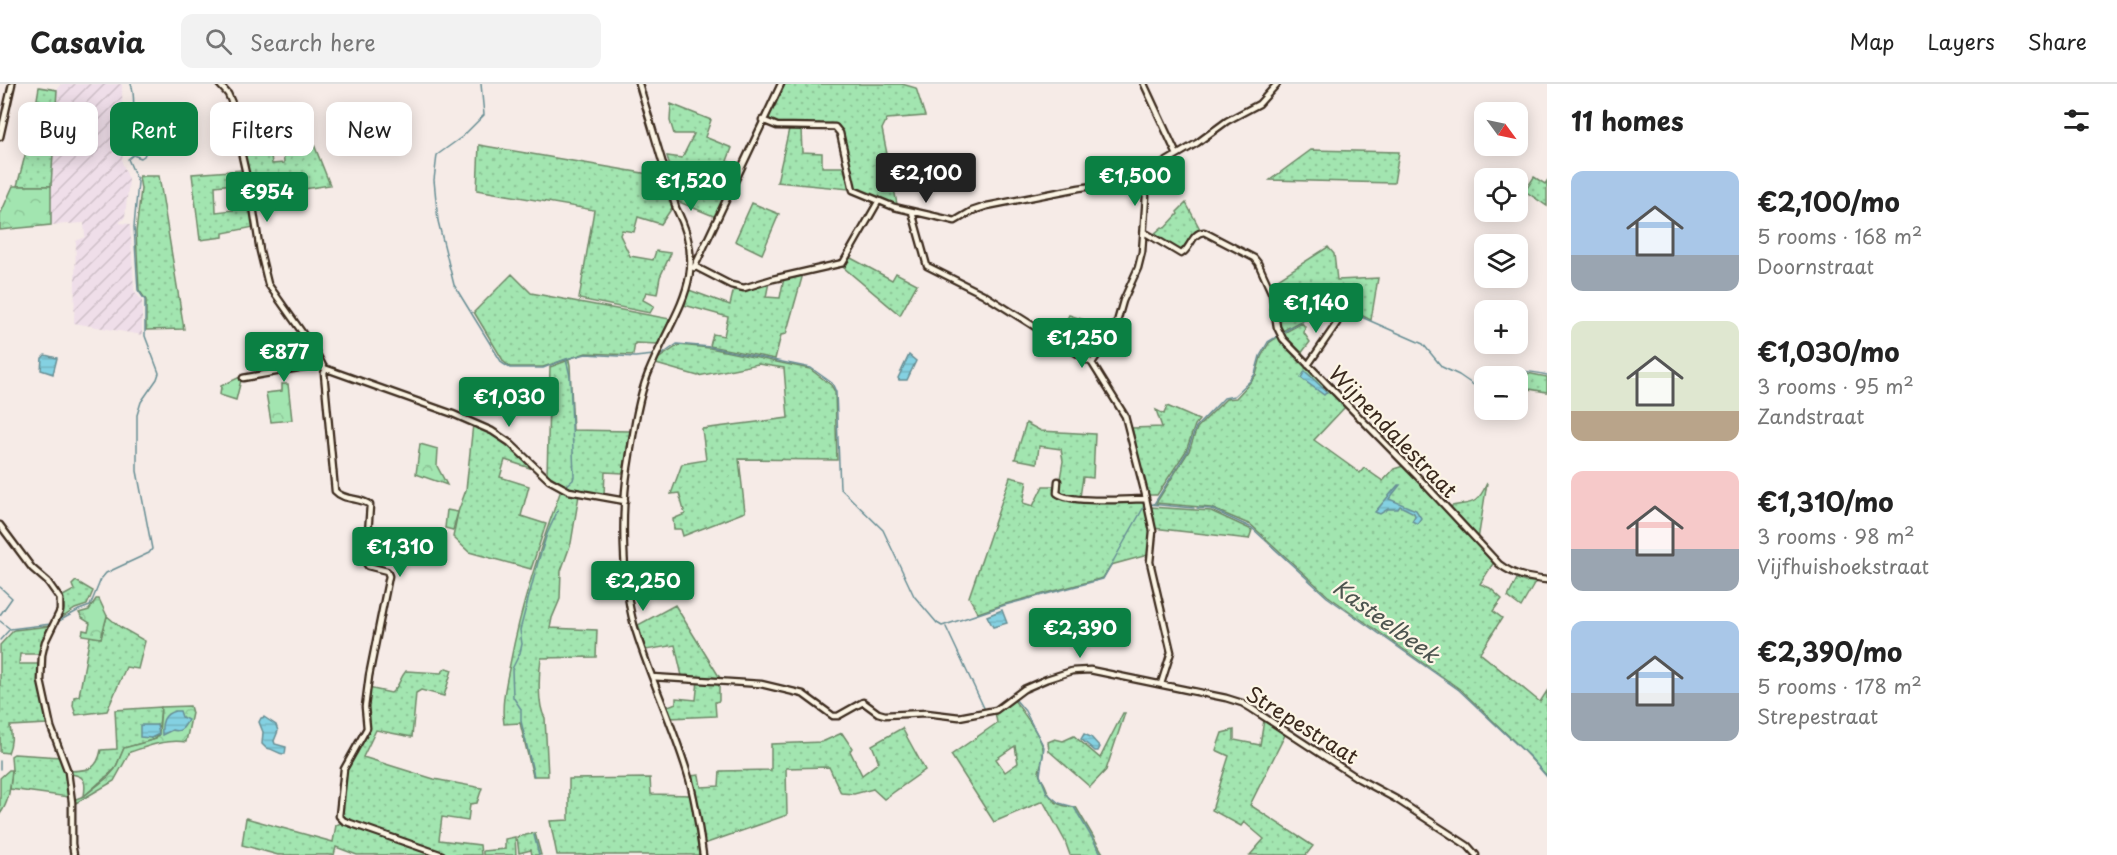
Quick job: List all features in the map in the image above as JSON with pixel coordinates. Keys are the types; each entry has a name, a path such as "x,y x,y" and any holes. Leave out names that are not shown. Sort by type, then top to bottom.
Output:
{"street":[{"path":"0,137 12,84"},
{"path":"219,84 228,94 234,110 268,284 316,352 321,364 326,369 377,386 492,431 510,443 549,480 570,491 625,501"},
{"path":"639,84 676,208 684,223 694,267"},
{"path":"703,855 688,774 634,624 626,582 625,501 628,468 642,392 656,356 685,294 694,267 781,84"},
{"path":"1144,84 1177,155"},
{"path":"762,120 777,126 835,128 840,133 843,143 850,186 853,190 878,202 955,221 972,210 987,206 1138,179 1227,121 1258,104 1277,84"},
{"path":"1092,363 1115,329 1123,302 1138,268 1144,232 1146,196 1138,179"},
{"path":"694,267 731,285 744,288 843,263 878,202"},
{"path":"912,212 927,266 983,294 1092,363 1117,400 1125,416 1147,502 1153,541 1150,562 1171,652 1161,684"},
{"name":"Wijnendalestraat","path":"1144,232 1181,254 1185,252 1198,233 1204,232 1254,258 1272,294 1280,335 1499,564 1511,573 1524,578 1547,580"},
{"path":"1308,365 1337,323 1341,309"},
{"path":"243,378 321,364"},
{"path":"326,369 324,372 335,491 340,496 364,501 370,505 366,563 370,567 387,572 389,576 369,676 365,707 367,728 344,769 339,816 344,821 442,855"},
{"path":"1058,481 1057,493 1064,497 1147,502"},
{"path":"0,525 32,568 52,587 60,599 60,611 45,642 41,681 51,727 68,772 72,802 71,834 74,855"},
{"name":"Strepestraat","path":"652,677 761,684 804,694 833,716 838,716 863,702 878,713 885,715 926,713 959,717 985,713 996,710 1024,689 1047,679 1072,671 1090,670 1226,698 1242,703 1359,779 1396,799 1468,846 1476,855"}],"shaded area":[{"path":"61,84 122,84 122,102 110,102 110,156 123,156 122,162 129,180 125,217 119,223 130,224 134,290 142,301 142,335 74,323 76,241 85,237 84,223 51,225 53,156 98,156 98,102 56,102 57,90"}],"green space":[{"path":"783,84 902,84 916,88 925,116 887,119 882,129 897,204 877,199 853,187 842,132 836,126 778,124 766,120"},
{"path":"39,87 57,90 56,102 36,102"},
{"path":"671,104 711,120 705,137 732,148 727,161 740,166 716,217 679,202 667,156 682,158 694,134 674,134 670,121"},
{"path":"789,129 801,129 802,152 822,153 822,167 844,167 849,189 777,182"},
{"path":"314,145 330,185 254,197 245,156 271,156 272,164 284,163 284,156 314,156"},
{"path":"479,145 666,177 674,205 661,224 638,217 634,232 622,230 620,235 630,256 653,260 656,251 671,253 660,277 657,294 646,292 643,300 654,306 650,313 579,299 594,210 477,190"},
{"path":"1311,150 1399,152 1394,183 1270,180"},
{"path":"25,156 53,156 51,186 17,186"},
{"path":"243,170 248,190 234,190 234,184 215,186 216,212 251,208 254,227 223,233 223,237 200,240 192,174"},
{"path":"139,176 159,176 184,329 146,330 146,300 139,290 136,232 141,189"},
{"path":"1534,177 1545,184 1547,181 1547,206 1528,193 1528,186"},
{"path":"13,186 51,186 51,225 0,230 0,215"},
{"path":"752,203 779,214 762,254 735,241"},
{"path":"1186,203 1200,229 1180,252 1153,235 1162,227 1165,228"},
{"path":"1328,247 1334,254 1337,280 1378,278 1371,320 1351,311 1335,310 1311,316 1281,332 1270,284"},
{"path":"849,257 892,280 896,273 917,284 900,315 843,267"},
{"path":"512,274 531,293 670,319 658,344 635,343 633,355 586,353 543,367 510,367 504,362 474,312"},
{"path":"803,274 786,334 781,335 775,359 710,346 713,334 724,336 728,317 684,305 689,290 730,305 734,288 744,290 769,282 766,297 780,298 784,278"},
{"path":"1069,315 1112,329 1091,360 1058,336"},
{"path":"1302,323 1305,327 1304,333 1310,342 1300,355 1282,334"},
{"path":"1279,336 1345,407 1314,440 1360,473 1364,468 1383,481 1394,469 1403,466 1494,562 1480,584 1490,588 1502,599 1493,611 1502,618 1480,653 1540,702 1547,691 1547,776 1461,690 1328,596 1251,525 1211,508 1156,503 1189,451 1197,428 1226,399 1236,398 1247,386 1256,375 1261,357 1269,343"},
{"path":"679,345 710,348 810,369 831,385 835,392 837,460 739,459 745,512 683,536 681,529 674,529 673,519 685,514 679,493 671,494 682,464 706,460 702,429 788,418 784,368 758,364 698,376 656,364 658,359"},
{"path":"308,354 311,365 293,369 292,358"},
{"path":"569,360 573,430 630,431 623,473 605,472 604,495 571,489 547,474 550,367"},
{"path":"1528,373 1547,377 1547,392 1528,389"},
{"path":"242,376 236,400 220,395 221,386"},
{"path":"282,384 288,384 292,420 271,422 266,393 282,391"},
{"path":"1167,406 1199,420 1186,451 1157,495 1148,495 1132,428 1162,427 1156,410 1164,414"},
{"path":"1026,423 1041,431 1095,434 1093,478 1083,477 1080,497 1061,494 1058,491 1063,461 1061,449 1039,446 1037,463 1015,459"},
{"path":"473,424 504,440 532,465 530,468 505,460 500,477 529,486 521,516 546,524 531,569 469,552 453,537 458,512 466,490"},
{"path":"420,444 438,449 437,466 447,485 416,474"},
{"path":"1010,477 1027,481 1023,503 1033,506 1043,486 1056,486 1055,496 1074,501 1145,501 1151,533 1148,555 1111,565 1103,578 978,613 969,597"},
{"path":"1487,483 1478,540 1448,507 1467,504 1475,500"},
{"path":"561,490 579,495 571,543 561,571 560,599 550,628 597,630 596,657 541,658 540,697 545,718 548,776 533,776 520,723 504,724 504,702 514,642 525,598"},
{"path":"1150,507 1211,511 1252,530 1249,539 1153,528"},
{"path":"447,510 458,512 453,530 445,528"},
{"path":"1517,579 1525,582 1536,581 1521,607 1508,597"},
{"path":"76,581 93,591 87,605 75,609 60,619 64,609 63,596 74,590 72,585"},
{"path":"96,599 99,599 107,616 101,638 82,635 83,630 88,631 90,623 79,613 89,610"},
{"path":"675,605 720,678 682,676 675,645 646,650 638,625"},
{"path":"107,616 120,627 145,641 138,669 126,667 107,711 76,715 73,706 74,697 79,696 90,636 101,638"},
{"path":"50,626 38,654 20,654 19,664 38,664 39,683 47,724 10,726 11,740 8,753 0,752 0,645 14,630"},
{"path":"446,668 452,670 444,696 421,690 416,693 412,737 376,730 363,757 434,779 482,788 477,803 470,804 468,821 442,817 439,840 480,845 481,855 449,855 340,817 344,772 366,734 368,688 391,693 406,671 441,673"},
{"path":"698,680 719,682 719,701 715,702 716,716 670,718 666,707 676,703 676,698 696,700"},
{"path":"1014,700 1042,743 1043,755 1039,774 1050,796 1060,805 1076,807 1104,855 1070,855 1043,801 994,822 951,755 997,723 995,712","holes":["1015,746 1018,763 1005,772 996,759"]},
{"path":"190,706 192,713 186,742 165,742 130,752 114,781 74,804 73,800 84,796 108,777 115,769 124,748 156,739 159,734 161,707"},
{"path":"161,707 159,727 157,725 151,738 157,736 156,739 124,748 115,769 84,796 84,781 80,776 71,774 69,771 91,768 97,762 101,750 117,749 115,710"},
{"path":"1125,713 1106,770 1090,787 1049,751 1048,742 1055,739 1063,741 1074,736 1100,758"},
{"path":"1264,720 1285,735 1250,805 1313,846 1306,855 1250,855 1264,839 1244,822 1241,826 1212,810 1229,756 1216,750 1222,733 1234,730 1234,740 1260,745"},
{"path":"902,728 925,770 884,799 873,789 854,794 841,793 829,767 786,768 787,815 704,844 690,776 699,775 701,787 719,786 720,771 771,770 771,744 822,742 842,733 852,748 850,751 862,775 879,762 872,745"},
{"path":"14,754 61,757 67,775 68,797 10,789 11,756"},
{"path":"12,770 9,793 0,814 0,778"},
{"path":"650,778 651,794 691,795 699,855 557,855 550,821 569,820 569,779"},
{"path":"246,818 333,842 336,825 341,823 433,855 357,855 336,847 334,855 278,855 242,845"},
{"path":"535,833 541,855 532,855 531,850 519,853 517,837"},
{"path":"515,837 516,855 483,855 483,851 505,849 505,839"}],"water":[{"path":"45,355 57,358 53,374 41,370 42,358"},
{"path":"909,355 916,361 907,380 899,380 898,378"},
{"path":"252,360 266,361 265,369 252,370 250,364"},
{"path":"1305,371 1327,392 1324,395 1301,378"},
{"path":"1400,485 1389,499 1416,510 1421,518 1417,524 1412,521 1414,513 1400,506 1398,509 1388,509 1380,514 1375,512"},
{"path":"1002,610 1007,623 993,627 987,616"},
{"path":"180,711 182,717 188,720 180,730 172,730 162,735 164,720 168,714"},
{"path":"264,717 276,725 278,731 274,741 275,744 286,747 285,754 266,748 262,744 263,732 259,722"},
{"path":"140,725 157,725 159,734 151,738 140,737"},
{"path":"1084,734 1091,737 1100,747 1098,751 1081,739"}],"waterway":[{"path":"59,621 90,606 101,579 106,573 149,553 152,549 137,471 137,415 141,402 159,373 145,336 145,300 138,290 134,227 138,182 128,159 133,155 141,158 144,156 147,143 139,135 135,126 131,84"},
{"name":"Kasteelbeek","path":"481,84 484,115 462,137 437,155 434,180 438,221 454,285 502,363 510,368 543,368 586,354 635,357 654,355"},
{"path":"1283,332 1306,319 1338,312"},
{"path":"1344,312 1350,312 1423,344 1442,367 1474,385"},
{"path":"1154,504 1187,452 1196,427 1224,398 1234,396 1250,381 1268,342 1278,336"},
{"name":"Kasteelbeek","path":"660,356 677,344 710,347 811,368 832,383 836,392 840,488 883,530 914,596 942,626 1005,605 1103,579 1145,505"},
{"path":"566,359 570,376 574,476 566,486"},
{"path":"1528,371 1547,375"},
{"name":"Kasteelbeek","path":"1149,504 1194,508"},
{"name":"Kasteelbeek","path":"1197,508 1211,509 1252,528 1327,597 1459,690 1530,757 1547,777"},
{"path":"534,776 521,721 521,709 513,697 512,669 520,653 522,644 520,630 538,562 558,510"},
{"path":"0,587 12,598 0,615"},
{"path":"0,621 9,628"},
{"path":"0,640 10,629 51,624"},
{"path":"946,627 985,710"},
{"path":"993,709 1011,695"},
{"path":"1015,699 1025,711 1044,747 1040,775 1047,793 1059,803 1074,807 1102,855"},
{"path":"0,761 0,769"},
{"path":"534,835 539,855"}]}
